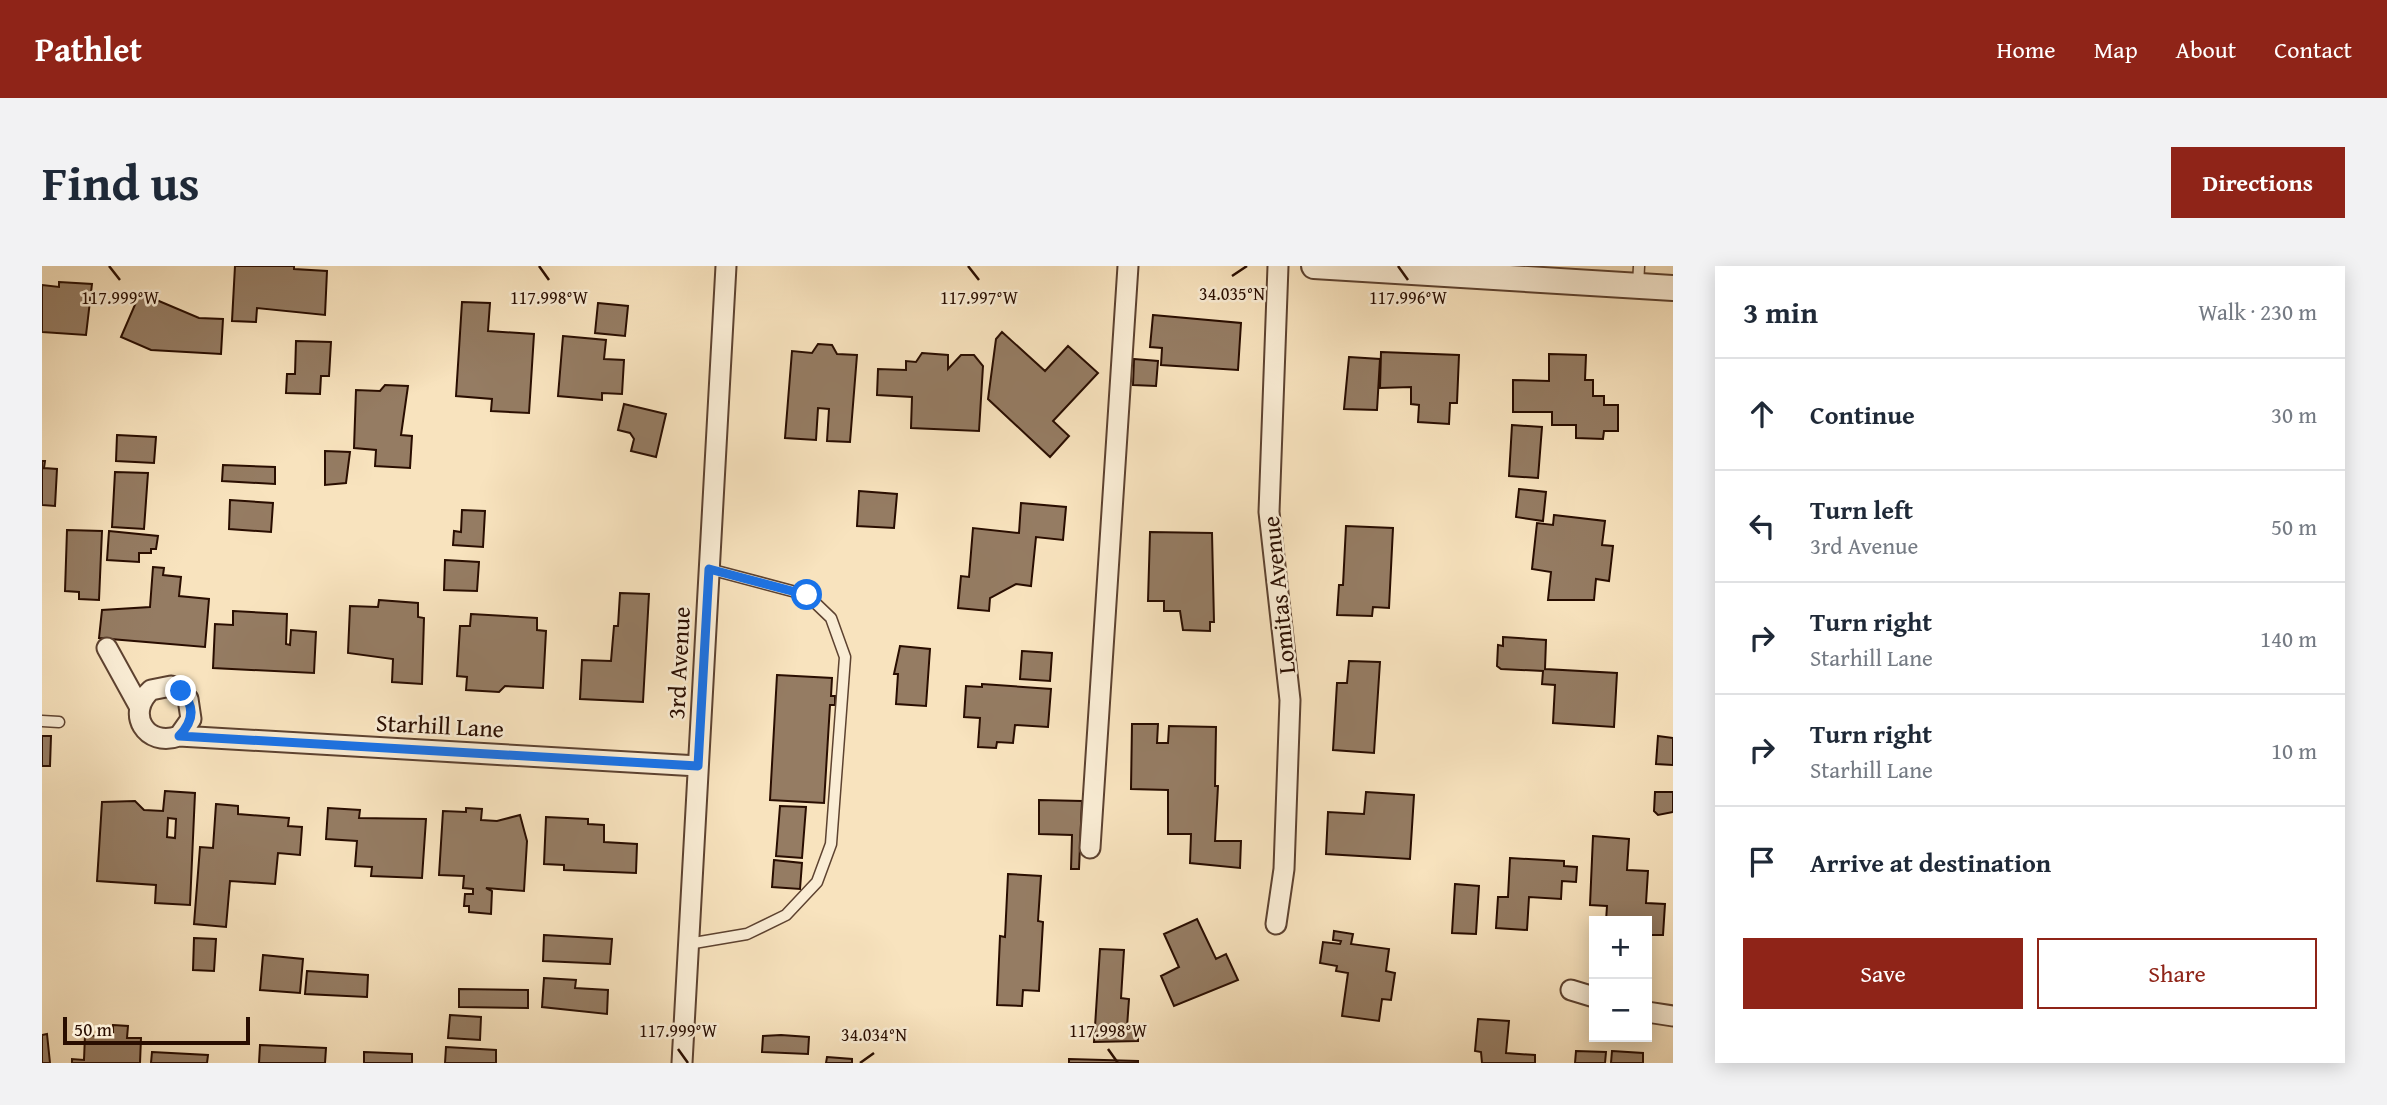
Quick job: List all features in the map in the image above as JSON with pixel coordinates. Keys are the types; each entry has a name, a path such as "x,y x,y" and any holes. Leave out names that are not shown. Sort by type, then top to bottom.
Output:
{"street":[{"name":"3rd Avenue","path":"682,1063 726,266"},
{"path":"1090,848 1128,266"},
{"name":"Lomitas Avenue","path":"1276,923 1283,869 1290,700 1269,512 1278,266"},
{"path":"1314,266 1638,276 1673,288"},
{"name":"Starhill Lane","path":"107,648 139,706 142,727 149,734 169,739 179,736 698,766"},
{"path":"139,706 151,690 161,686 181,691 192,709 191,719 179,736"},
{"path":"1571,990 1589,995"},
{"path":"1652,1013 1673,1016"}],"lane":[{"path":"687,945 747,934 786,915 817,882 831,844 845,657 831,618 807,595 709,569"},
{"path":"42,721 59,722"}],"building":[{"path":"235,266 294,266 294,269 327,271 325,315 257,308 256,322 232,321"},
{"path":"59,282 92,284 86,335 42,332 42,285 59,287"},
{"path":"140,293 199,318 223,319 221,354 151,350 121,337"},
{"path":"462,302 490,303 488,331 534,334 529,413 491,411 492,399 456,396"},
{"path":"598,303 628,306 625,336 595,333"},
{"path":"1153,315 1241,323 1238,370 1161,365 1162,348 1150,347"},
{"path":"1002,332 1045,371 1068,346 1098,373 1053,421 1069,436 1050,457 988,399 996,339"},
{"path":"563,336 606,340 604,359 624,360 622,394 602,393 602,400 558,396"},
{"path":"296,341 331,342 329,376 321,376 320,394 286,393 287,374 295,374"},
{"path":"818,344 832,345 837,354 857,355 850,442 827,441 829,409 818,408 816,440 785,438 792,351 812,353"},
{"path":"1381,352 1459,355 1457,403 1450,403 1449,424 1418,422 1419,405 1411,404 1411,387 1380,388"},
{"path":"922,353 948,355 948,369 961,355 974,355 983,366 979,431 911,428 912,397 877,395 878,369 906,370 906,361 916,362"},
{"path":"1549,354 1586,355 1585,380 1593,380 1593,396 1604,396 1604,405 1618,405 1618,431 1604,431 1603,439 1576,438 1576,425 1552,425 1552,412 1513,412 1513,380 1549,381"},
{"path":"1349,357 1380,359 1377,410 1344,409"},
{"path":"1134,359 1158,361 1156,386 1133,385"},
{"path":"385,385 408,386 401,435 412,436 410,468 375,466 376,450 354,448 356,390 380,391"},
{"path":"624,404 666,414 656,457 631,451 634,439 630,433 618,430"},
{"path":"1512,425 1542,427 1538,478 1509,476"},
{"path":"117,435 156,437 154,463 116,461"},
{"path":"325,451 350,452 346,483 325,485"},
{"path":"42,461 45,461 44,468 57,469 55,506 42,505"},
{"path":"223,465 275,467 275,484 222,481"},
{"path":"115,472 148,473 144,529 112,527"},
{"path":"1519,489 1546,492 1543,521 1516,517"},
{"path":"859,491 897,494 894,528 857,526"},
{"path":"230,500 273,503 271,532 229,529"},
{"path":"1021,503 1066,507 1063,540 1036,537 1031,586 1016,584 990,598 989,611 958,608 961,576 969,577 973,528 1019,533"},
{"path":"462,510 485,511 483,547 453,545 454,531 461,532"},
{"path":"1554,515 1605,521 1602,545 1613,546 1609,581 1596,579 1594,600 1548,600 1551,572 1532,569 1537,523 1553,525"},
{"path":"1346,526 1393,528 1389,608 1373,607 1372,616 1337,615 1339,585 1343,585"},
{"path":"67,530 102,531 99,600 79,599 79,592 65,591"},
{"path":"109,531 158,536 156,549 151,549 151,553 139,553 139,562 107,560"},
{"path":"1150,532 1212,533 1214,622 1210,622 1210,631 1183,630 1180,611 1164,611 1164,601 1148,601"},
{"path":"445,560 479,562 477,591 444,590"},
{"path":"153,567 164,568 163,575 181,577 179,596 209,599 205,647 99,638 102,610 150,607"},
{"path":"620,593 649,594 643,702 580,699 582,660 611,661 614,626 618,626"},
{"path":"379,600 418,603 418,617 424,618 422,684 392,682 393,659 348,653 350,606 378,607"},
{"path":"233,611 287,614 286,644 290,645 291,630 316,632 314,673 213,668 215,624 233,625"},
{"path":"471,614 537,618 537,630 546,631 543,688 505,686 499,692 466,690 467,677 457,676 460,626 470,626"},
{"path":"1503,637 1546,640 1545,669 1617,673 1614,727 1553,723 1555,685 1542,684 1543,671 1501,669 1497,666 1498,645 1503,646"},
{"path":"900,646 930,649 926,706 896,704 898,674 894,674"},
{"path":"1022,651 1052,653 1050,681 1020,679"},
{"path":"1349,661 1380,662 1374,753 1333,750 1337,683 1347,683"},
{"path":"777,675 832,678 831,696 835,696 835,705 830,705 824,803 770,800"},
{"path":"982,684 1051,689 1048,727 1015,725 1013,743 997,742 996,748 978,747 980,718 964,717 966,686 982,687"},
{"path":"1132,724 1158,724 1157,743 1168,743 1169,726 1216,727 1215,786 1218,786 1215,841 1241,841 1240,868 1190,863 1191,834 1168,834 1168,790 1131,789"},
{"path":"42,736 51,736 50,766 42,766"},
{"path":"1658,736 1673,738 1673,765 1656,764"},
{"path":"165,791 195,793 190,905 155,903 156,885 97,881 102,802 135,801 144,810 163,811","holes":["168,818 176,819 175,838 167,837"]},
{"path":"1366,792 1414,795 1410,859 1326,854 1328,812 1364,814"},
{"path":"1655,792 1673,792 1673,812 1658,815 1654,811"},
{"path":"1039,800 1082,801 1079,869 1071,869 1072,835 1039,834"},
{"path":"216,804 238,806 238,814 289,818 288,826 302,827 300,855 278,853 275,884 230,881 226,927 194,924 200,847 213,848"},
{"path":"780,806 806,807 802,858 776,856"},
{"path":"328,808 360,810 359,818 426,819 422,878 371,876 372,867 355,866 357,841 326,839"},
{"path":"466,808 482,809 481,820 497,821 520,815 527,841 524,891 486,888 492,891 491,914 469,912 469,906 464,906 465,894 473,894 473,889 463,888 464,876 439,875 443,811 466,812"},
{"path":"546,817 588,819 588,824 604,825 604,842 637,844 636,873 564,870 564,865 544,864"},
{"path":"1593,836 1629,839 1627,870 1648,871 1646,903 1665,904 1663,935 1652,935 1652,916 1606,916 1607,906 1590,905"},
{"path":"1510,858 1564,861 1564,866 1577,867 1576,882 1562,881 1561,899 1529,897 1527,930 1496,928 1498,897 1508,897"},
{"path":"774,860 802,863 800,889 772,887"},
{"path":"1008,874 1041,876 1038,921 1043,922 1039,991 1023,990 1022,1006 997,1005 1000,936 1005,937"},
{"path":"1455,884 1479,886 1476,934 1452,933"},
{"path":"1197,919 1216,959 1226,954 1238,980 1174,1006 1161,976 1179,967 1164,934"},
{"path":"1334,931 1353,934 1351,944 1389,949 1386,971 1395,973 1391,1000 1382,999 1379,1021 1342,1016 1348,973 1336,971 1337,966 1320,963 1323,942 1340,944 1341,941 1333,940"},
{"path":"544,935 612,939 610,964 543,961"},
{"path":"194,938 216,939 214,971 193,970"},
{"path":"1100,949 1124,950 1121,998 1129,999 1127,1027 1138,1027 1138,1041 1094,1042"},
{"path":"263,955 303,959 300,993 260,990"},
{"path":"307,971 368,975 367,997 305,994"},
{"path":"544,978 576,980 575,988 608,990 607,1014 542,1007"},
{"path":"459,989 528,990 528,1008 459,1007"},
{"path":"450,1015 481,1017 480,1040 448,1038"},
{"path":"1478,1019 1509,1021 1506,1053 1535,1055 1535,1063 1482,1063 1481,1052 1475,1051"},
{"path":"113,1025 128,1026 127,1038 141,1038 140,1063 72,1063 72,1059 84,1060 85,1035 113,1037"},
{"path":"47,1034 50,1063 42,1063 42,1035"},
{"path":"763,1036 809,1037 808,1054 762,1052"},
{"path":"260,1045 326,1048 325,1063 259,1063"},
{"path":"446,1047 496,1050 496,1063 445,1063"},
{"path":"1576,1051 1606,1052 1605,1063 1575,1063"},
{"path":"1612,1051 1643,1053 1643,1063 1611,1063"},
{"path":"152,1052 208,1055 207,1063 151,1063"},
{"path":"364,1052 412,1054 412,1063 364,1063"},
{"path":"827,1057 852,1059 852,1063 826,1063"},
{"path":"1069,1059 1138,1061 1138,1063 1069,1063"}],"route":[{"path":"181,691 192,709 187,729 179,736 698,766 709,569 755,579 807,595"}]}
